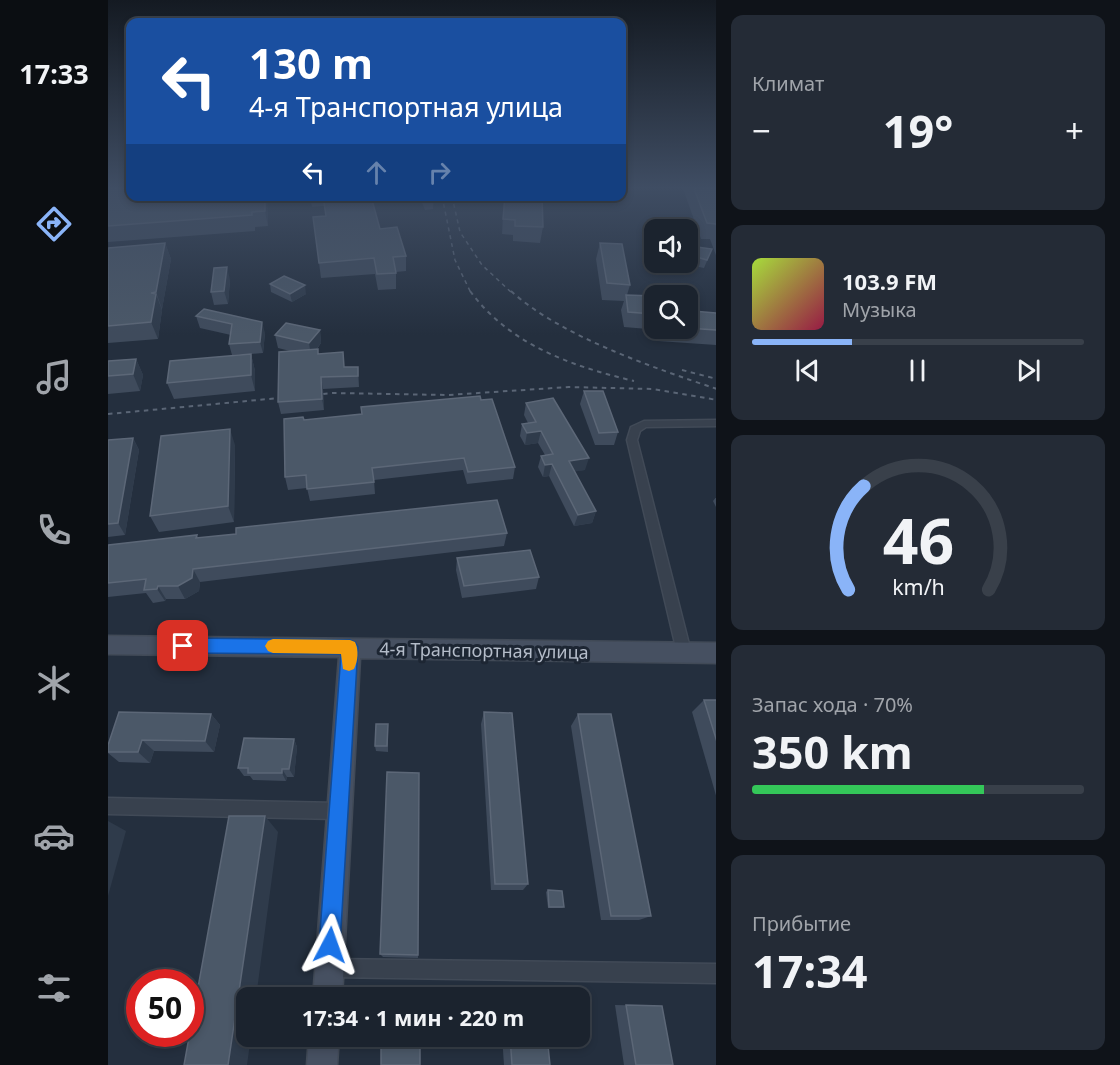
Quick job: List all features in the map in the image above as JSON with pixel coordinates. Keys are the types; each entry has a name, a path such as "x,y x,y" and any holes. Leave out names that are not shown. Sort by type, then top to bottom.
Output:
{"main road":[{"name":"4-я Транспортная улица","path":"108,645 716,653"},
{"path":"327,987 350,647"},
{"path":"322,1065 323,1047"}],"street":[{"path":"684,652 632,440 635,429 644,424 716,423"},
{"path":"108,806 338,810"},
{"path":"328,968 716,974"}],"building":[{"path":"315,236 400,236 406,256 393,257 396,273 377,274 374,258 319,263"},
{"path":"165,243 156,292 151,293 156,294 151,322 108,326 108,248"},
{"path":"600,243 622,244 630,285 607,283"},
{"path":"698,247 712,249 707,260 698,257"},
{"path":"227,267 224,291 211,292 214,268"},
{"path":"284,276 305,285 290,294 270,284"},
{"path":"626,295 644,296 644,313 628,312"},
{"path":"204,309 262,322 260,342 229,344 232,324 196,316"},
{"path":"698,311 716,313 716,330 698,329"},
{"path":"286,323 320,330 309,343 275,335"},
{"path":"318,349 318,354 343,352 344,367 358,367 358,376 321,377 322,399 278,402 279,352"},
{"path":"251,354 251,375 167,383 170,361"},
{"path":"136,359 133,374 108,376 108,361"},
{"path":"584,391 603,391 618,432 599,433"},
{"path":"480,396 481,400 492,399 515,467 468,472 464,458 372,468 374,482 307,489 306,475 285,477 284,419 303,417 304,420 362,414 361,407"},
{"path":"553,398 589,458 569,461 596,511 578,515 552,464 545,465 541,456 553,454 541,431 527,433 522,424 536,422 526,403"},
{"path":"230,429 228,506 150,516 161,436"},
{"path":"133,438 118,523 108,524 108,440"},
{"path":"497,500 507,533 193,569 192,578 178,586 158,586 157,589 144,590 146,579 108,583 108,545 197,535 196,538 236,534 236,528"},
{"path":"530,550 539,577 464,586 457,558"},
{"path":"704,700 716,700 716,739"},
{"path":"119,712 211,714 205,741 142,740 138,752 108,752 108,745"},
{"path":"484,712 512,713 528,884 495,884"},
{"path":"578,714 611,714 651,916 611,916"},
{"path":"376,724 388,724 387,746 375,746"},
{"path":"244,738 294,739 289,769 282,769 282,773 248,773 248,768 238,768"},
{"path":"387,772 419,773 418,955 380,954"},
{"path":"229,816 265,816 240,987 236,987 236,1011 228,1065 184,1065 187,1047 204,1047 204,969 201,969"},
{"path":"548,890 562,891 564,907 549,907"},
{"path":"626,1005 662,1006 673,1065 636,1065"},
{"path":"381,1047 420,1047 420,1065 381,1065"},
{"path":"511,1047 548,1047 550,1065 512,1065"}],"railway":[{"path":"450,236 455,260 470,291"},
{"path":"462,236 482,265 512,293"},
{"path":"470,291 504,326 543,351 587,368 634,381"},
{"path":"511,291 531,307 581,336 637,361 716,389"},
{"path":"682,370 716,379"},
{"path":"108,414 333,393 448,395 569,387 653,389 716,400"}],"slow traffic":[{"path":"273,646 350,647 349,664"}],"route":[{"path":"183,646 350,647 330,945"}]}
